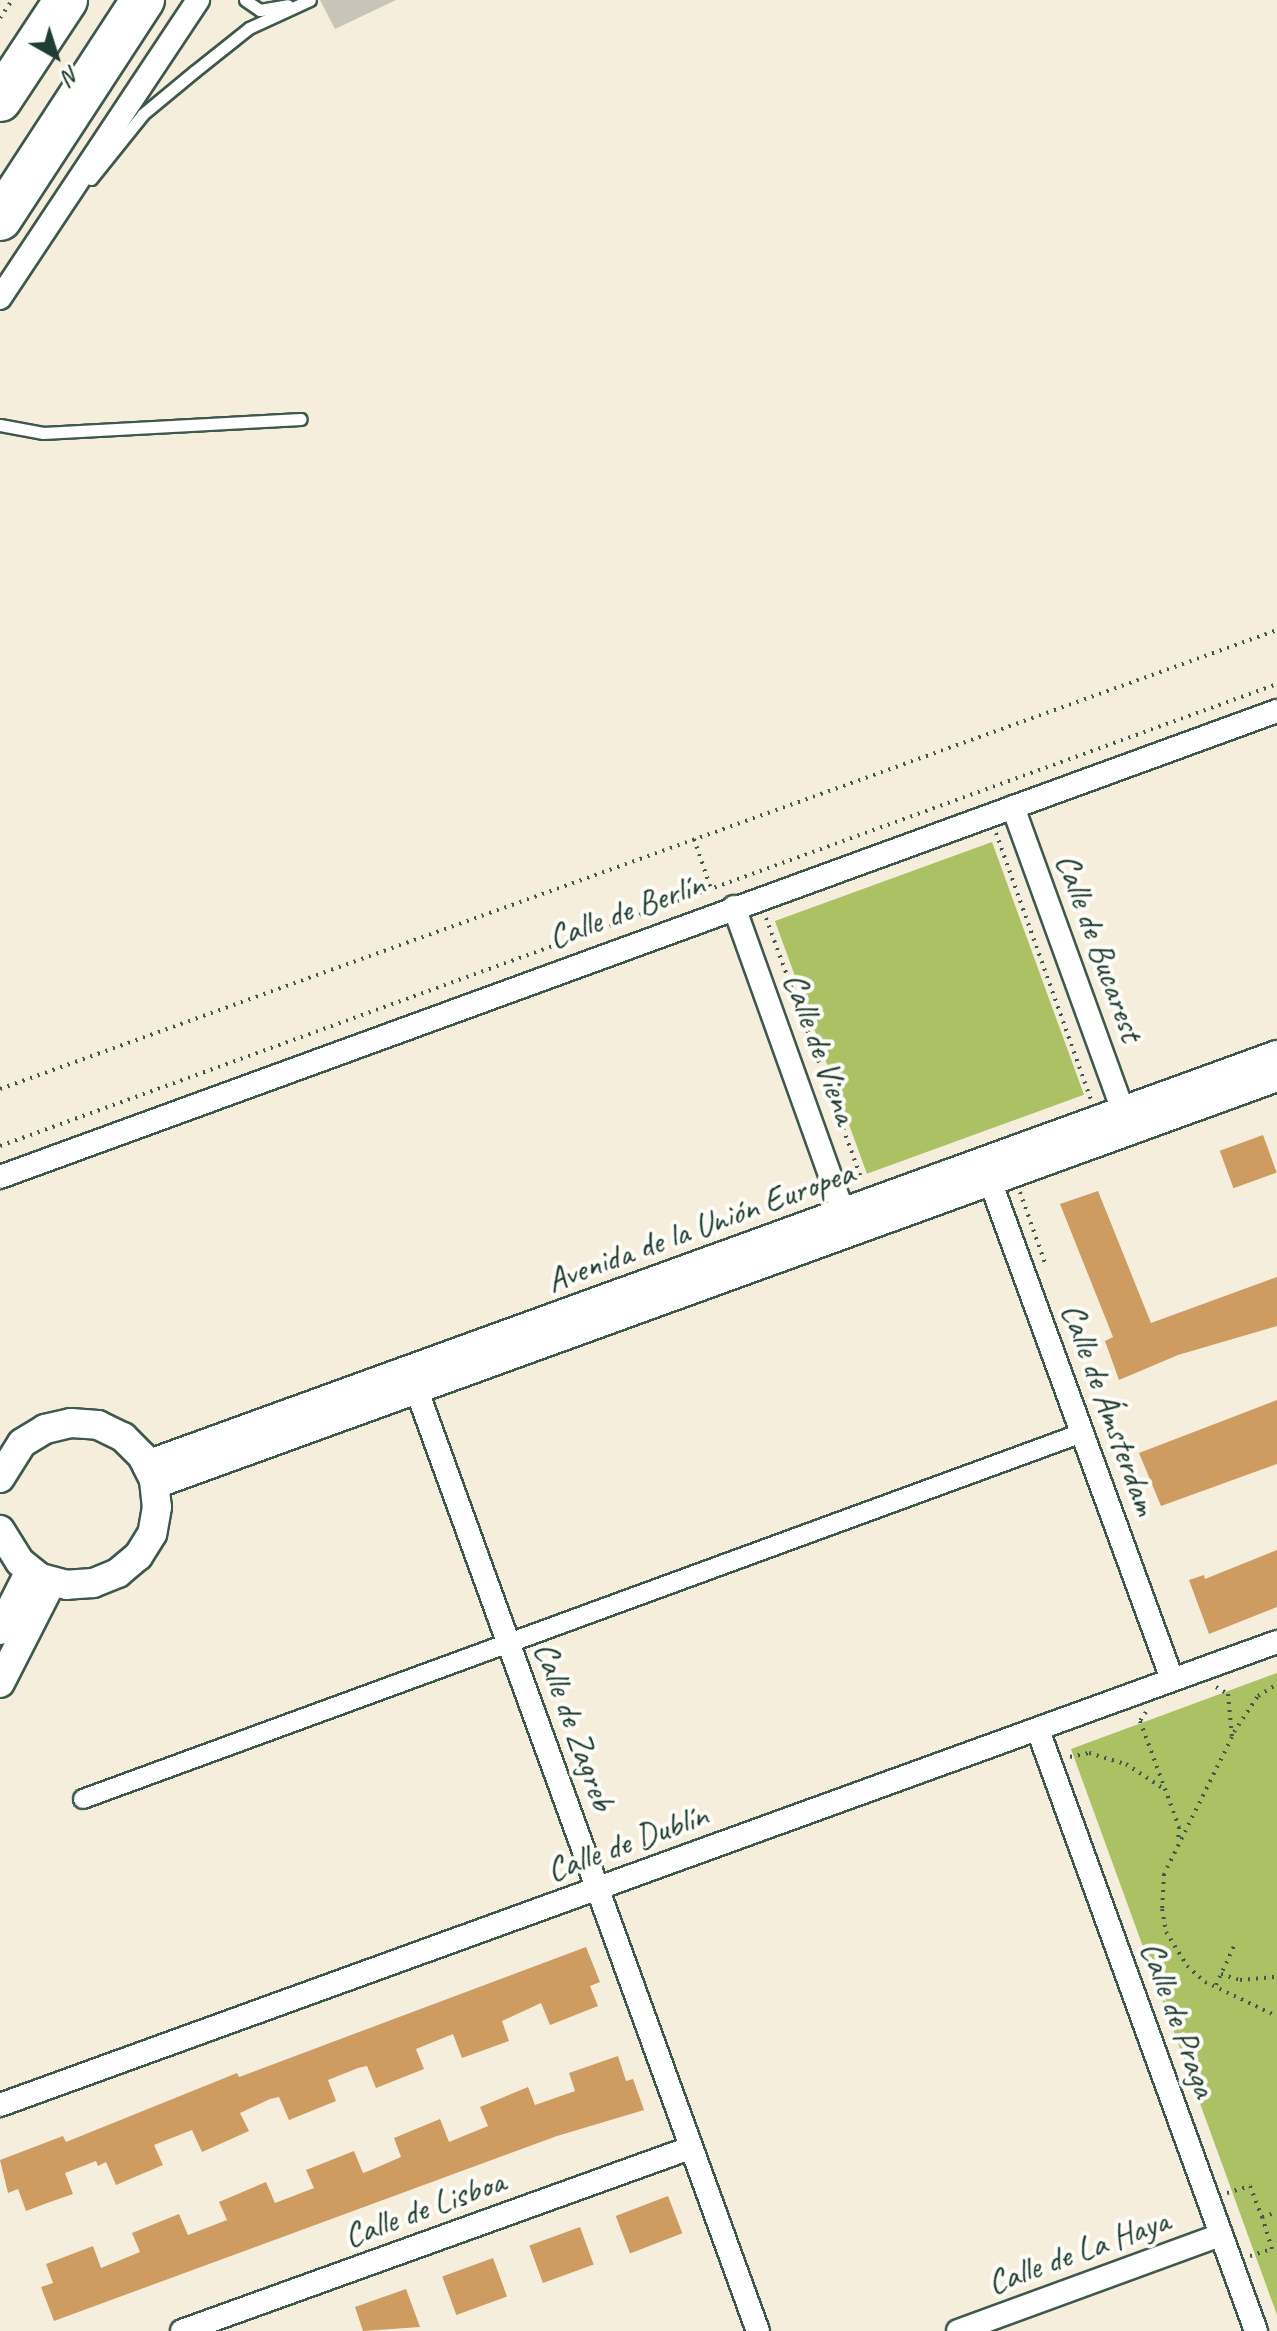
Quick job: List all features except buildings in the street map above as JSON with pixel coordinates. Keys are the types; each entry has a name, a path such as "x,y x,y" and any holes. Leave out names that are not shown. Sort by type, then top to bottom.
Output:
{"highway":[{"path":"0,100 66,0"},
{"path":"0,219 143,0"}],"street":[{"path":"0,298 198,0"},
{"name":"Calle de Berlín","path":"0,1177 1277,711"},
{"name":"Calle de Bucarest","path":"1013,807 1123,1111"},
{"name":"Calle de Viena","path":"734,907 843,1212"},
{"name":"Avenida de la Unión Europea","path":"413,1380 843,1212 987,1171 1123,1111 1277,1055"},
{"name":"Avenida de la Unión Europea","path":"151,1474 987,1171 1277,1077"},
{"name":"Calle de Ámsterdam","path":"987,1171 1172,1679"},
{"name":"Calle de Zagreb","path":"413,1380 758,2331"},
{"path":"0,1530 41,1576 93,1583 118,1573 138,1556 152,1534 157,1507 151,1474 123,1437 98,1425 71,1423 45,1429 3,1465"},
{"path":"83,1799 1082,1433"},
{"path":"0,1630 41,1576"},
{"path":"0,1683 41,1576"},
{"name":"Calle de Dublín","path":"0,2105 1038,1730 1149,1702 1172,1679 1210,1676 1277,1642"},
{"name":"Calle de Praga","path":"1038,1730 1060,1753 1222,2199 1221,2235 1240,2260 1256,2331"},
{"name":"Calle de Lisboa","path":"182,2331 690,2148"},
{"name":"Calle de La Haya","path":"958,2331 1221,2235"}],"lane":[{"path":"245,0 260,10 307,1"},
{"path":"19,268 143,114 249,28 307,1"},
{"path":"0,425 43,433 301,419"}],"path":[{"path":"0,18 12,0"},
{"path":"0,1089 1277,630"},
{"path":"0,1146 1277,684"},
{"path":"981,791 1089,1091 1088,1108"},
{"path":"694,839 711,889"},
{"path":"751,874 867,1187"},
{"path":"1210,1676 1226,1681"},
{"path":"1200,1690 1210,1676"},
{"path":"1210,1676 1228,1694 1232,1737"},
{"path":"1277,1684 1258,1696 1232,1737 1177,1845 1160,1896 1166,1932 1187,1966 1216,1986 1277,2016"},
{"path":"1149,1702 1140,1721 1179,1827 1177,1845"},
{"path":"1134,1714 1149,1702"},
{"path":"1060,1753 1105,1756 1143,1772 1166,1790"},
{"path":"1060,1753 1074,1773"},
{"path":"1216,1986 1235,1944"},
{"path":"1221,1974 1240,1980 1277,1977"},
{"path":"1221,2179 1222,2199 1250,2186 1272,2249 1240,2260"},
{"path":"1262,2217 1277,2212"},
{"path":"1240,2260 1244,2242"},
{"path":"1240,2260 1254,2272"}],"shaded area":[{"path":"320,0 396,0 335,29"}],"green space":[{"path":"992,842 1084,1095 867,1174 775,921"},
{"path":"1277,1673 1277,2315 1071,1749"}]}
